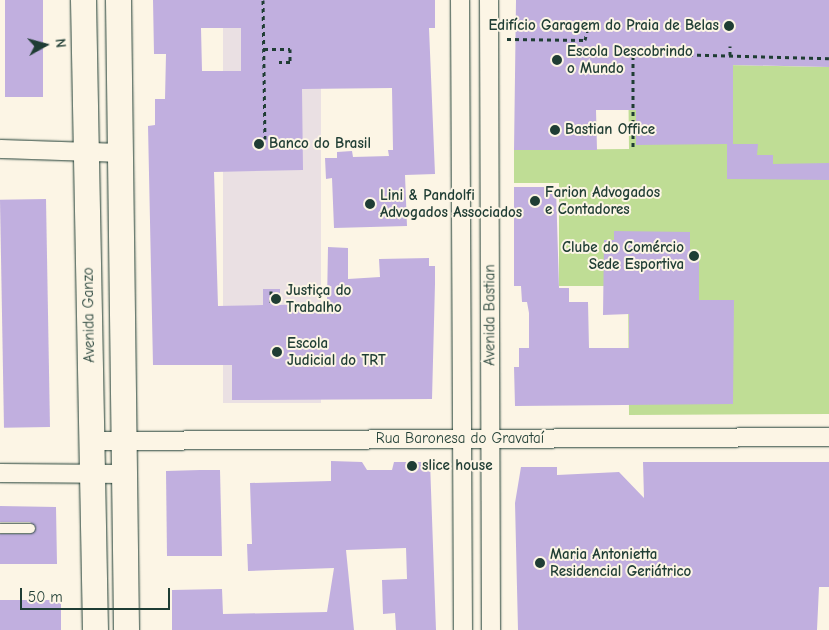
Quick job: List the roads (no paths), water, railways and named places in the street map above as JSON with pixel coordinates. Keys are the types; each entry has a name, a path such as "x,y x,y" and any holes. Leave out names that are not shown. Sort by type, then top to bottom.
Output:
{"street":[{"name":"Avenida Ganzo","path":"83,0 95,630"},
{"path":"118,0 126,630"},
{"name":"Avenida Bastian","path":"460,0 462,630"},
{"name":"Avenida Bastian","path":"488,0 491,630"},
{"path":"0,149 120,153"},
{"path":"461,201 489,200"},
{"name":"Rua Baronesa do Gravataí","path":"92,440 829,437"},
{"path":"0,473 124,474"}],"lane":[{"path":"0,528 30,528"}],"place":[{"name":"Edifício Garagem do Praia de Belas","path":"729,26"},
{"name":"Escola Descobrindo o Mundo","path":"557,60"},
{"name":"Bastian Office","path":"555,130"},
{"name":"Banco do Brasil","path":"259,144"},
{"name":"Farion Advogados e Contadores","path":"535,201"},
{"name":"Lini & Pandolfi Advogados Associados","path":"370,204"},
{"name":"Clube do Comércio Sede Esportiva","path":"694,256"},
{"name":"Justiça do Trabalho","path":"276,299"},
{"name":"Escola Judicial do TRT","path":"277,352"},
{"name":"slice house","path":"412,466"},
{"name":"Maria Antonietta Residencial Geriátrico","path":"540,563"}]}
